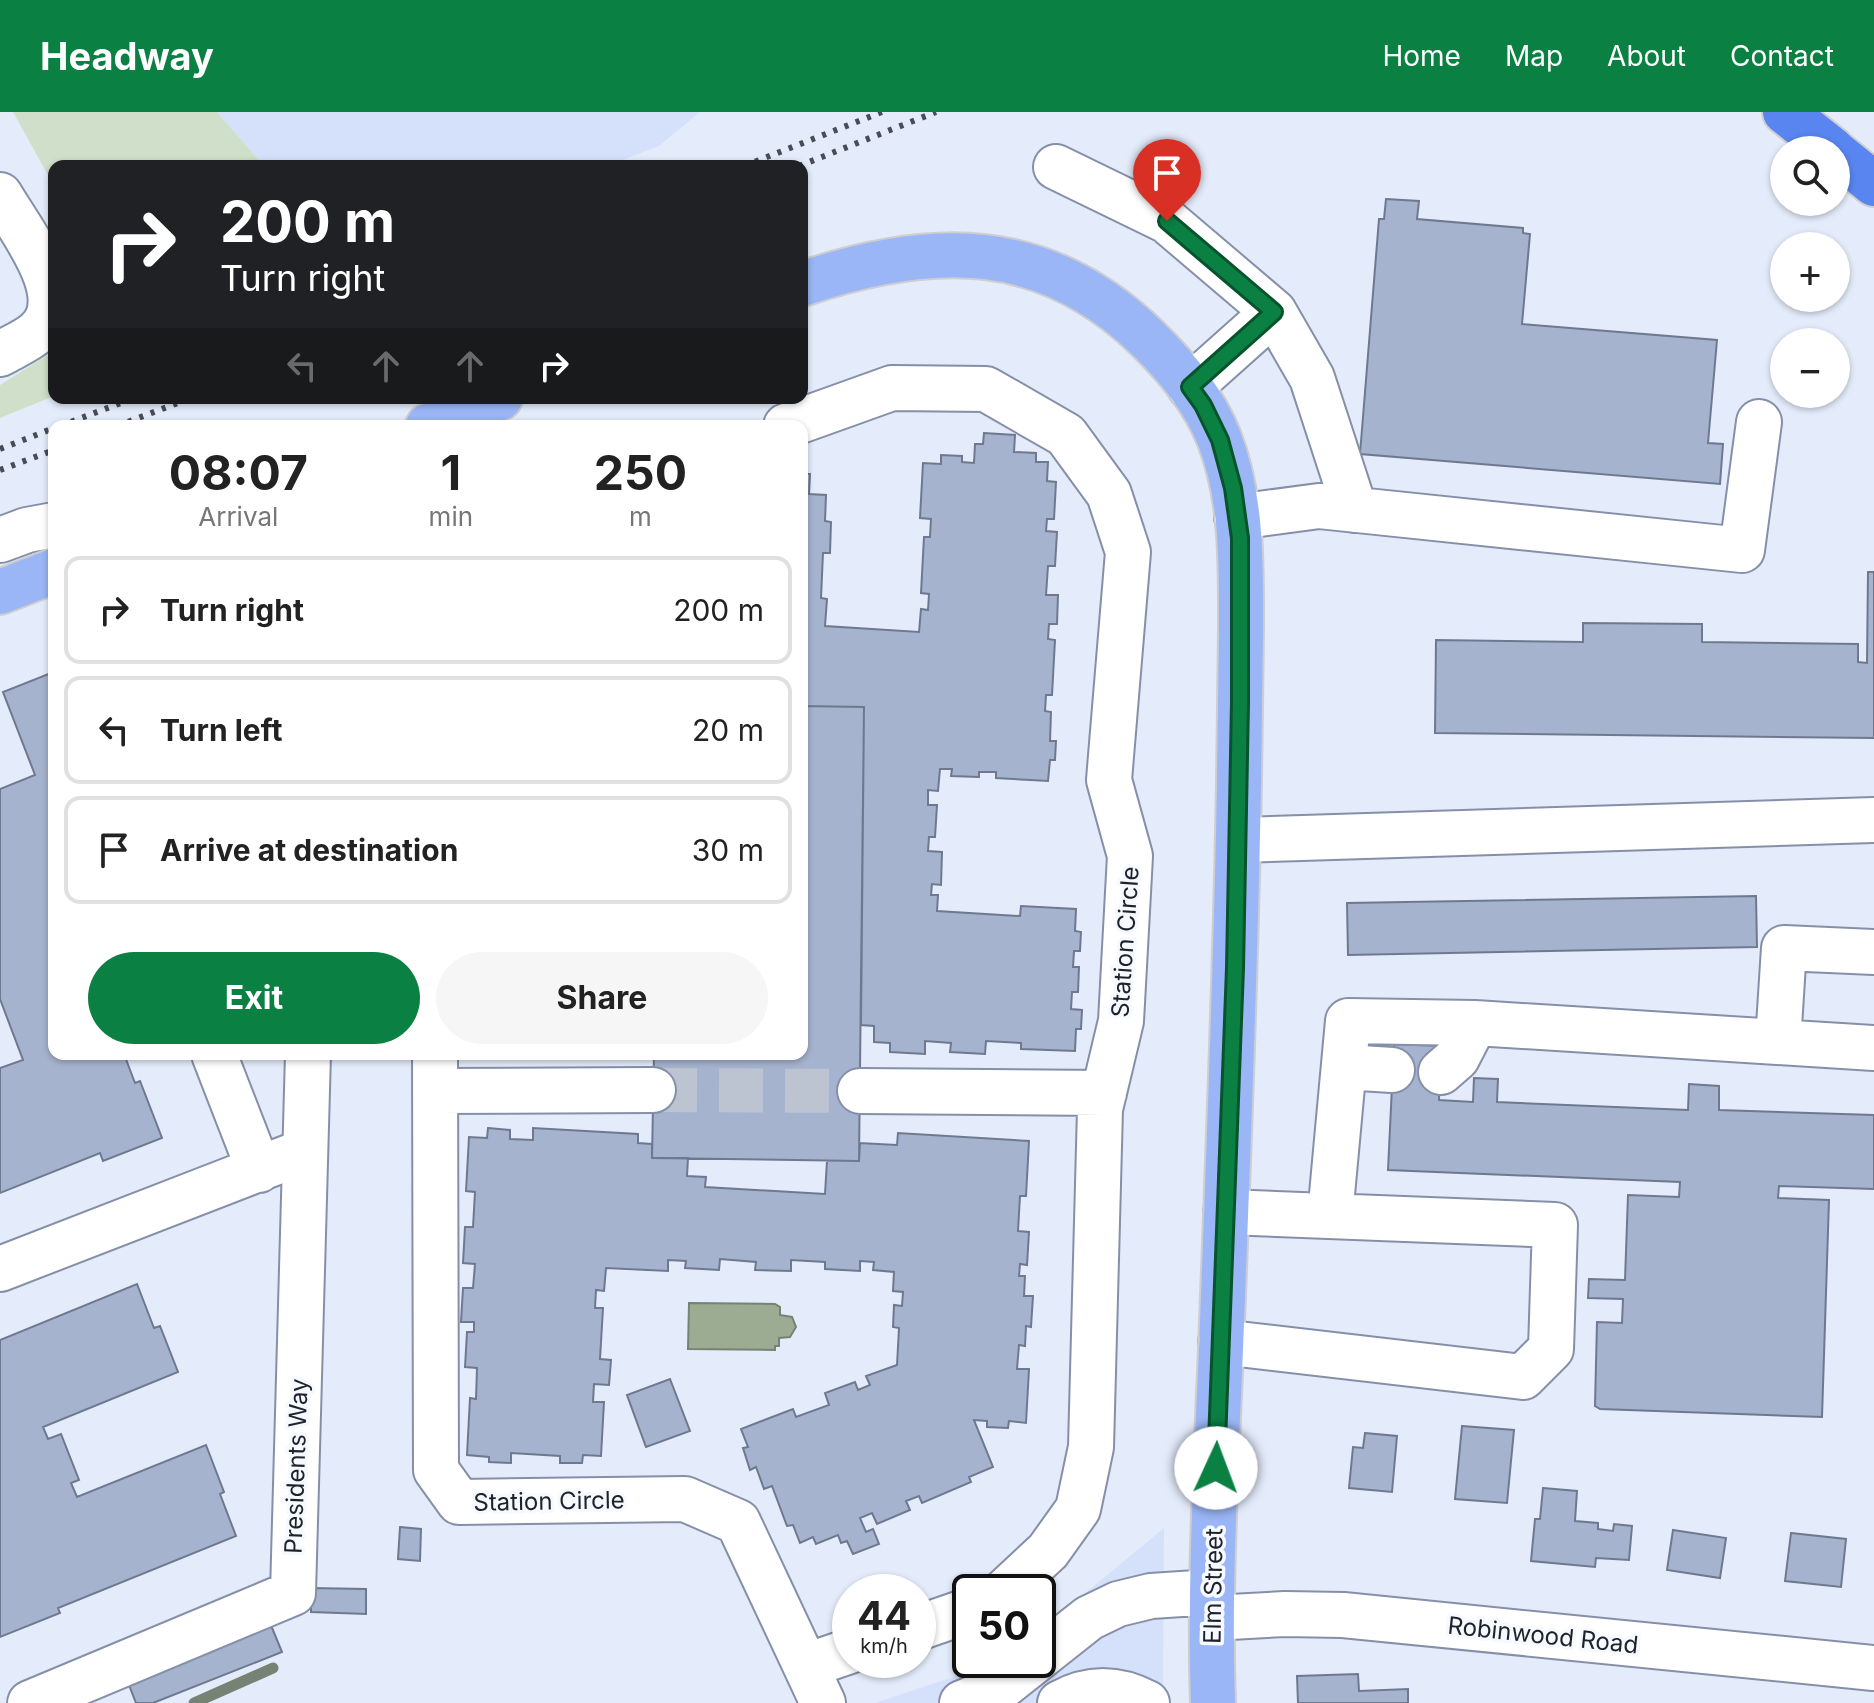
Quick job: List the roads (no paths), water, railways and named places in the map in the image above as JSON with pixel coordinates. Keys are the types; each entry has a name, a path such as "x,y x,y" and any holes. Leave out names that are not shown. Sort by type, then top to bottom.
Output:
{"highway":[{"path":"1785,112 1815,136"},
{"path":"1850,164 1874,184"}],"main road":[{"name":"Elm Street","path":"808,282 835,272 927,254 976,255 1021,263 1062,277 1096,294 1125,317 1187,383 1203,405 1220,440 1237,517 1241,601 1238,840 1212,1605 1213,1703"},
{"path":"443,420 485,404"},
{"path":"0,592 48,573"}],"street":[{"path":"1056,167 1167,221 1274,312 1312,378 1355,510"},
{"path":"0,195 48,278"},
{"path":"1187,383 1274,312"},
{"path":"0,354 39,331 48,318"},
{"name":"Station Circle","path":"803,420 892,388 986,389 1066,435 1109,494 1128,552 1109,780 1130,856 1121,1021 1100,1109 1091,1447 1078,1509 1048,1551 1023,1574"},
{"path":"1237,517 1319,506 1742,550 1759,422"},
{"path":"0,540 48,526"},
{"path":"1238,840 1874,820"},
{"path":"1778,1042 1784,948 1874,952"},
{"path":"1330,1216 1348,1021 1475,1023 1874,1048"},
{"path":"1441,1072 1457,1058 1475,1023"},
{"path":"216,1060 259,1170"},
{"name":"Presidents Way","path":"30,1703 293,1593 308,1060"},
{"path":"1344,1067 1392,1070"},
{"path":"435,1072 653,1090"},
{"name":"Station Circle","path":"435,1072 436,1470 459,1502 685,1499 738,1522 815,1685 832,1668"},
{"path":"860,1091 1104,1093"},
{"path":"0,1269 305,1151"},
{"path":"1221,1342 1523,1377 1551,1349 1555,1225 1226,1212"},
{"name":"Robinwood Road","path":"962,1703 1003,1686 1089,1618 1118,1604 1151,1596 1285,1614 1343,1615 1874,1668"},
{"path":"1060,1703 1092,1690 1121,1693 1147,1703"}],"waterway":[{"path":"194,1703 273,1668"}],"tunnel":[{"path":"653,1090 860,1091"}],"railway":[{"path":"759,160 882,112"},
{"path":"808,162 936,112"},
{"path":"76,420 118,404"},
{"path":"133,420 175,404"},
{"path":"0,449 48,430"},
{"path":"0,470 48,452"}]}
